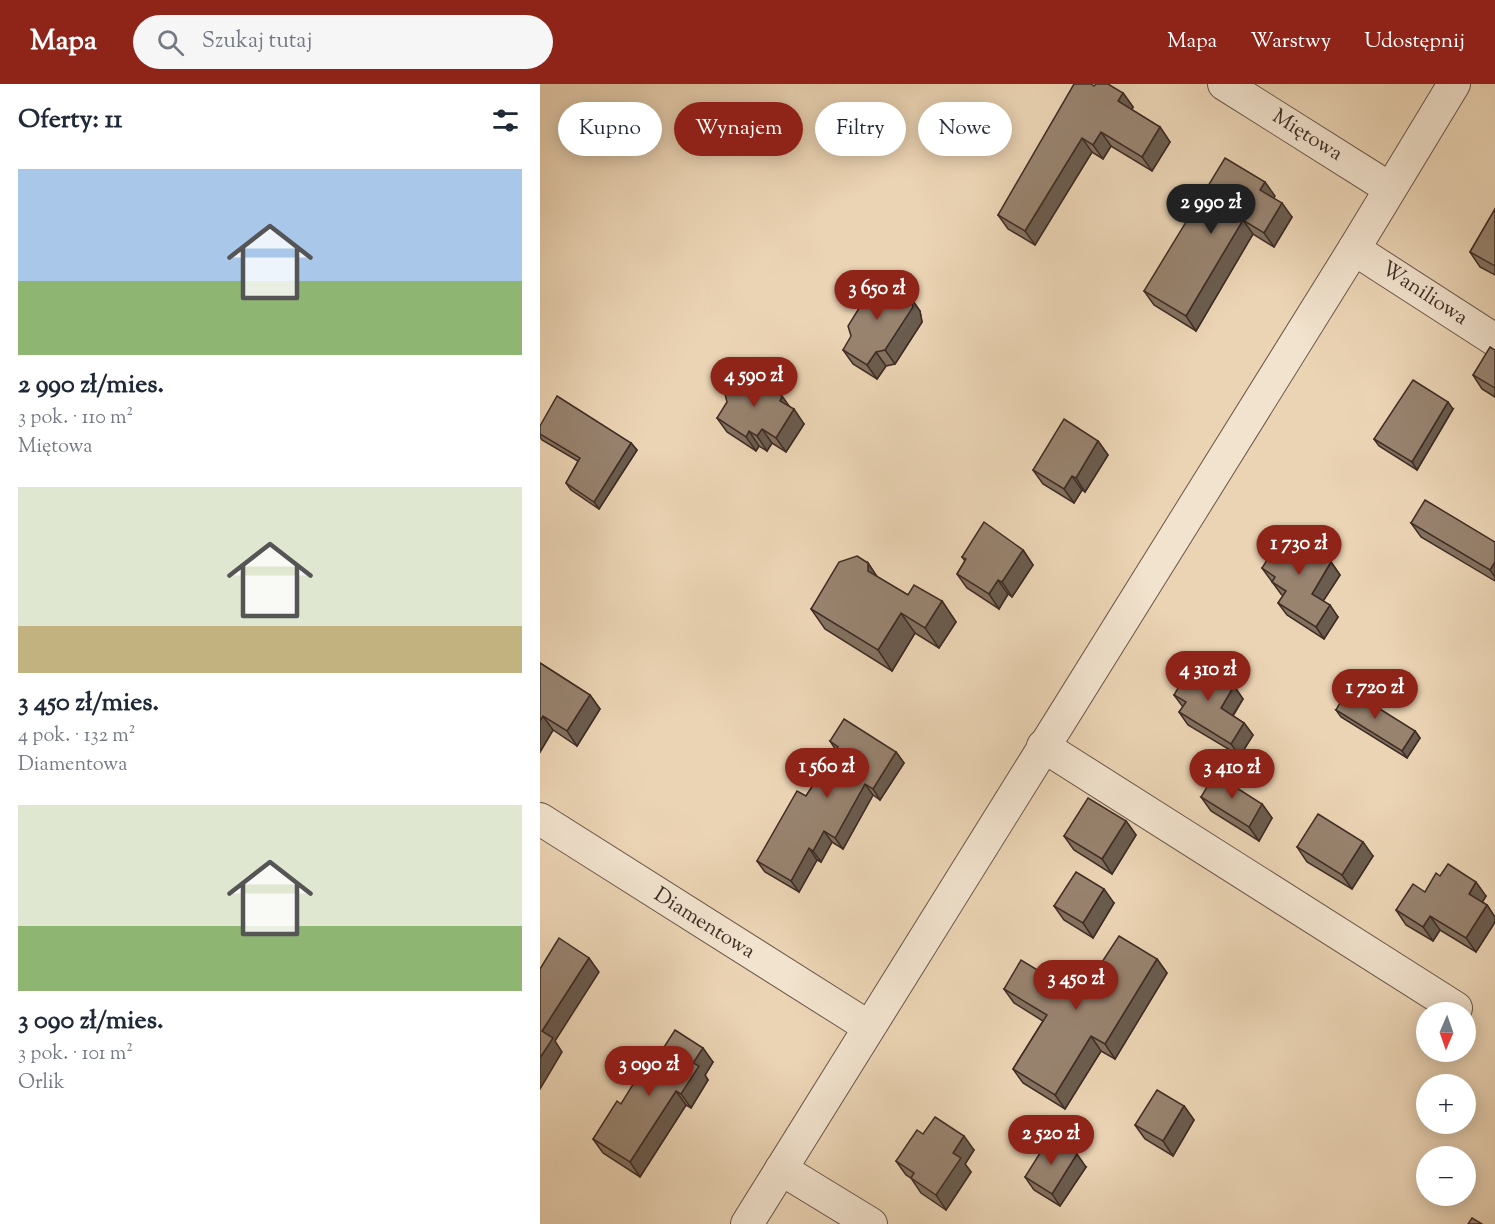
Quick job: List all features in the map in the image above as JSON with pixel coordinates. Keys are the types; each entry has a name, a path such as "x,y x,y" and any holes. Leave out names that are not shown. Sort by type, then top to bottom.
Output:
{"street":[{"name":"Miętowa","path":"1224,84 1389,188"},
{"path":"747,1224 1354,249 1454,84"},
{"name":"Waniliowa","path":"1354,249 1495,340"},
{"path":"1043,746 1447,1002"},
{"name":"Diamentowa","path":"540,819 869,1027"},
{"path":"781,1169 871,1224"}],"building":[{"path":"1074,84 1094,86 1108,84 1123,93 1118,101 1160,127 1142,157 1101,132 1093,145 1082,138 1025,231 998,215"},
{"path":"1225,158 1265,182 1260,190 1282,203 1264,233 1243,220 1186,316 1144,291"},
{"path":"1495,209 1495,266 1470,252"},
{"path":"885,281 910,297 913,307 885,350 876,352 867,365 843,350 851,336 848,326 874,284"},
{"path":"1490,347 1495,350 1495,388 1473,375"},
{"path":"745,372 782,396 780,401 794,409 776,438 762,429 757,436 749,431 746,437 717,418 727,402 724,390 736,388"},
{"path":"1413,380 1448,402 1412,462 1374,439"},
{"path":"557,396 631,443 594,502 566,483 580,458 540,434 540,426"},
{"path":"1064,419 1098,441 1076,478 1072,476 1064,489 1033,470"},
{"path":"1425,500 1495,542 1495,562 1490,570 1411,523"},
{"path":"984,522 1023,550 1002,582 998,580 989,594 957,574 966,559 962,557"},
{"path":"1287,529 1315,546 1313,551 1331,562 1312,594 1330,605 1316,627 1278,603 1286,591 1272,582 1275,577 1262,568"},
{"path":"857,556 868,563 868,571 908,595 914,585 942,601 925,628 901,613 878,650 811,609 839,562"},
{"path":"1194,661 1234,686 1221,708 1244,723 1231,744 1179,712 1186,702 1174,695"},
{"path":"540,663 590,695 567,731 543,716 540,721"},
{"path":"1348,689 1415,731 1402,751 1336,710"},
{"path":"844,719 896,752 873,789 865,784 835,838 824,831 813,851 809,848 791,881 757,861 797,791 806,796 838,747 830,741"},
{"path":"1215,774 1262,804 1249,827 1201,797"},
{"path":"1088,798 1126,821 1102,859 1064,836"},
{"path":"1318,814 1363,842 1342,875 1297,847"},
{"path":"1448,864 1476,882 1469,894 1487,905 1466,938 1430,916 1423,927 1396,910 1413,884 1425,892 1436,873 1440,876"},
{"path":"1076,872 1104,889 1083,923 1054,906"},
{"path":"1119,936 1157,959 1105,1044 1091,1036 1055,1095 1013,1069 1047,1015 1004,989 1021,960 1072,991 1081,977 1089,982"},
{"path":"559,938 589,958 542,1031 553,1038 540,1058 540,969"},
{"path":"675,1030 703,1048 693,1063 699,1066 681,1094 676,1091 630,1162 593,1139 617,1101 621,1104 653,1052 659,1055"},
{"path":"1157,1090 1184,1106 1163,1141 1135,1125"},
{"path":"935,1117 964,1136 953,1153 961,1158 936,1195 911,1178 914,1173 896,1161 917,1130 923,1134"},
{"path":"1050,1137 1077,1154 1052,1194 1025,1177"},
{"path":"1472,1218 1482,1224 1468,1224"}]}
